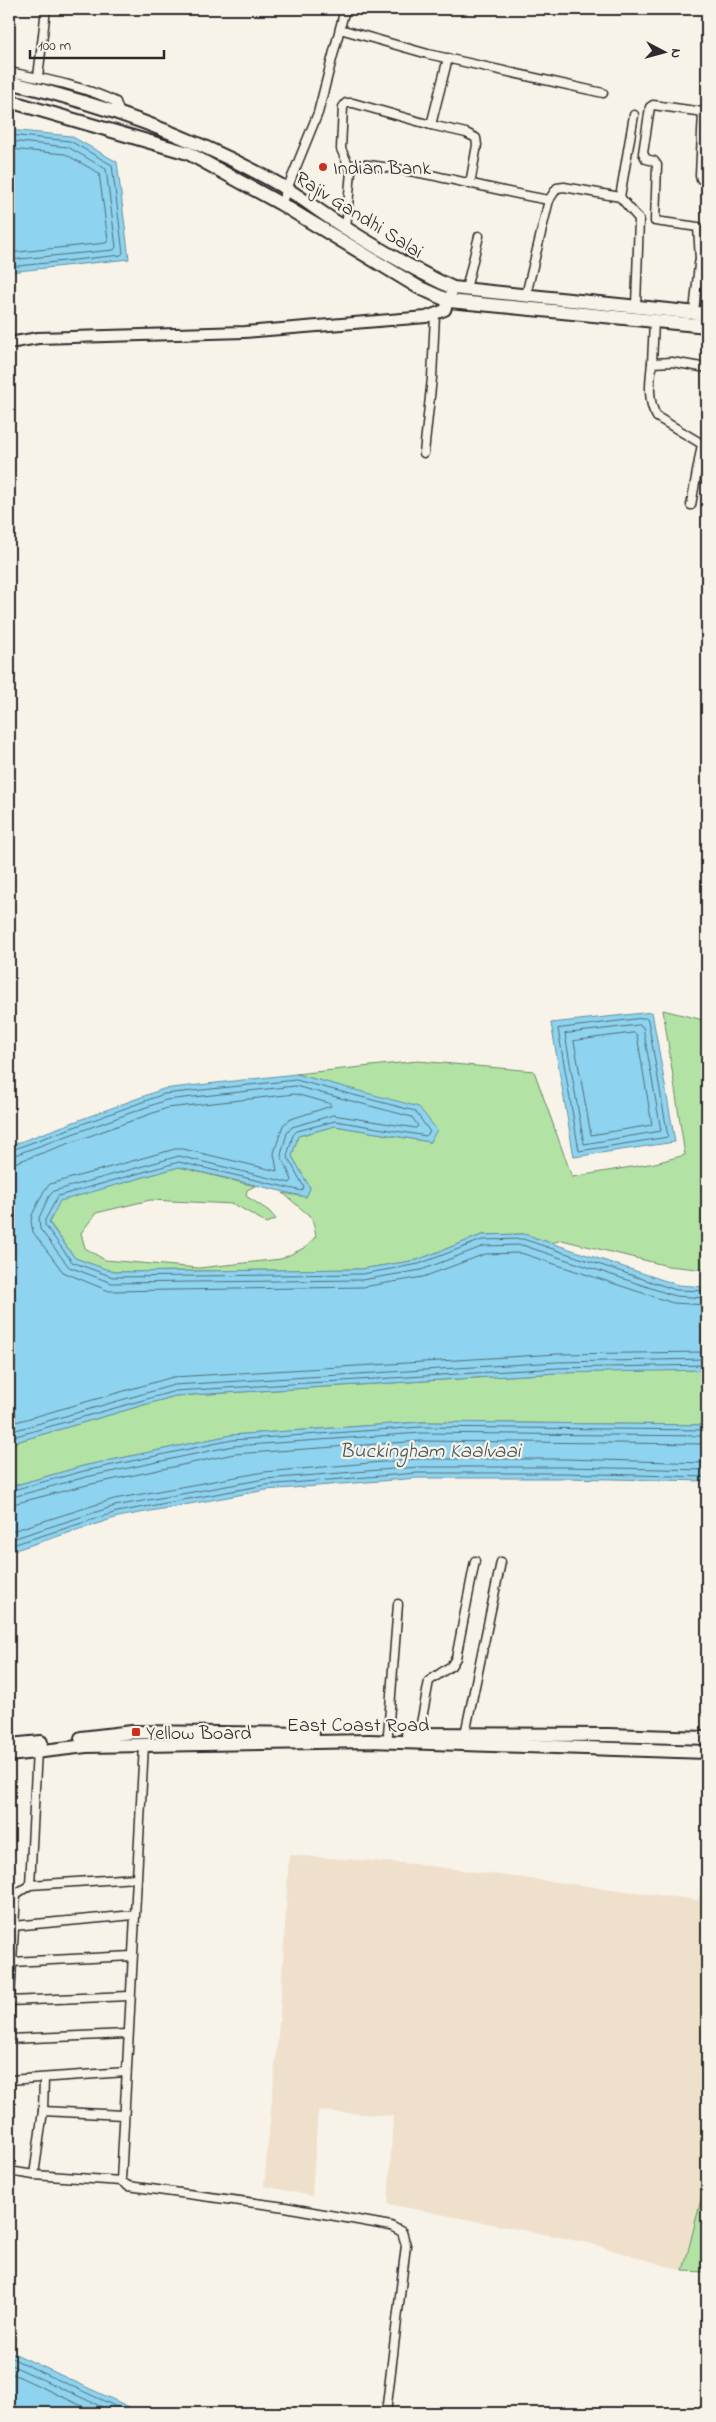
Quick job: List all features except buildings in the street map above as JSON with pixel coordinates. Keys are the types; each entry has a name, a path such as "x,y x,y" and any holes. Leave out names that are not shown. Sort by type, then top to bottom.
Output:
{"main road":[{"name":"Rajiv Gandhi Salai","path":"9,82 141,120 190,140 286,189 346,229 420,273 459,289 701,313"},
{"name":"Rajiv Gandhi Salai","path":"9,101 188,153 281,204 418,287 448,301 707,326"},
{"name":"East Coast Road","path":"9,1745 132,1732 707,1738"},
{"name":"East Coast Road","path":"9,1755 37,1750 86,1746 369,1740 707,1752"}],"street":[{"path":"38,78 46,9"},
{"path":"281,204 318,113 345,9"},
{"path":"340,29 448,58 603,93"},
{"path":"431,126 448,58"},
{"path":"9,72 105,96 116,102 120,114"},
{"path":"351,171 341,150 340,141 343,107 346,103 354,103 431,126 466,133 476,138 477,145 470,184"},
{"path":"701,313 704,259 698,227 655,221 657,165 654,161 646,159 643,153 650,107 653,105 703,112 700,175 701,179 707,181"},
{"path":"620,197 634,115"},
{"path":"346,229 351,171 353,165 360,164 549,200"},
{"path":"526,296 549,200 557,188 564,187 620,197 639,219 636,306"},
{"path":"9,344 38,338 245,332 435,315 445,310 448,301 459,289 479,236"},
{"path":"424,453 432,378 435,315"},
{"path":"654,321 651,396 654,412 661,420 705,446 691,505"},
{"path":"652,363 672,362 707,368"},
{"path":"419,1734 429,1681 451,1666 456,1658 475,1561"},
{"path":"464,1734 501,1562"},
{"path":"388,1734 398,1604"},
{"path":"121,2181 144,1745"},
{"path":"30,1885 37,1750"},
{"path":"9,2014 16,1894 30,1885 136,1878"},
{"path":"13,1926 134,1915"},
{"path":"12,1962 132,1956"},
{"path":"9,2001 130,1996"},
{"path":"9,2039 128,2034"},
{"path":"9,2080 126,2072"},
{"path":"34,2176 43,2111 44,2079"},
{"path":"43,2111 123,2115"},
{"path":"9,2171 34,2176 121,2181 128,2186 391,2226 402,2232 406,2245 386,2413"}],"shaded area":[{"path":"289,1855 414,1864 698,1900 704,1883 707,1883 707,2176 683,2271 589,2243 388,2204 393,2116 318,2111 312,2196 264,2186 280,2013"}],"green space":[{"path":"663,1010 707,1021 707,1270 668,1266 562,1240 551,1243 524,1234 482,1235 417,1260 361,1269 113,1272 75,1258 49,1222 59,1201 179,1167 255,1186 247,1190 246,1196 269,1211 276,1219 267,1223 234,1204 150,1200 96,1213 81,1233 85,1248 105,1260 199,1268 281,1259 306,1247 316,1236 312,1218 283,1193 306,1197 310,1188 292,1156 298,1136 335,1126 430,1142 347,1088 296,1074 418,1061 534,1071 572,1177 655,1163 685,1155"},
{"path":"707,1370 707,1425 421,1422 231,1435 83,1466 9,1487 9,1444 175,1396 558,1373"},
{"path":"707,2176 707,2272 683,2271"}],"water":[{"path":"9,130 71,136 117,162 129,259 9,272"},
{"path":"652,1012 675,1142 574,1157 551,1023"},
{"path":"296,1074 419,1107 437,1130 430,1142 335,1126 298,1136 292,1156 310,1188 306,1197 179,1167 60,1201 49,1223 75,1258 114,1272 361,1269 417,1260 482,1235 524,1234 678,1285 707,1287 707,1370 558,1373 175,1396 9,1444 9,1146 163,1089"},
{"name":"Buckingham Kaalvaai","path":"421,1422 707,1425 707,1481 564,1478 418,1478 266,1490 118,1517 9,1552 9,1487 83,1466 231,1435"},
{"path":"9,2351 142,2413 9,2413"}],"place":[{"name":"Indian Bank","path":"323,167"},
{"name":"Yellow Board","path":"136,1732"}]}
